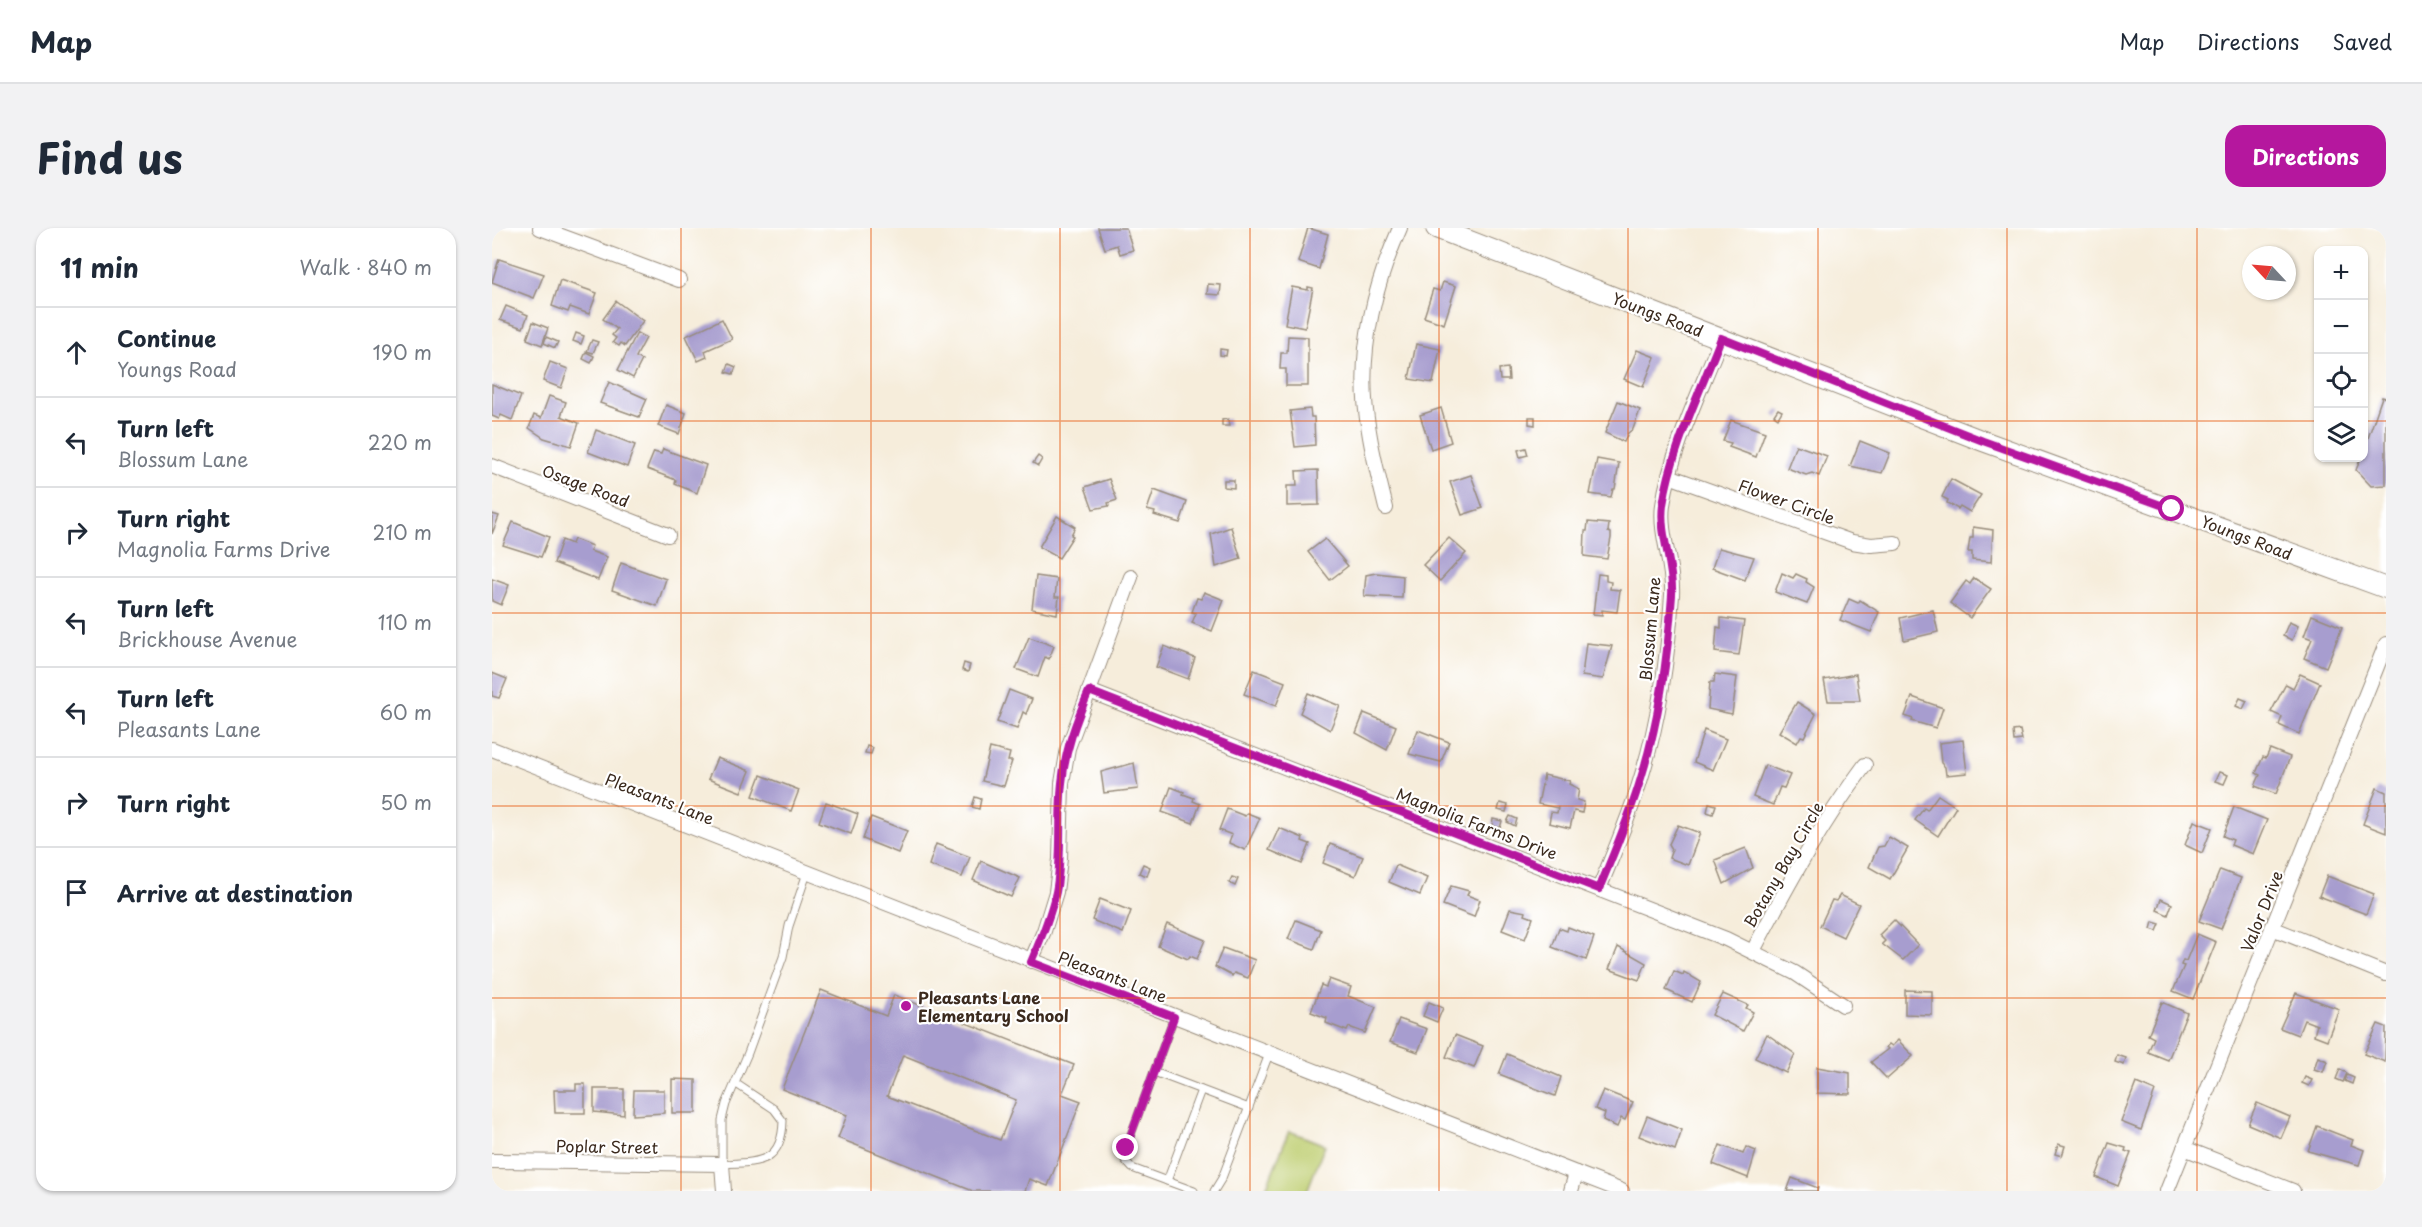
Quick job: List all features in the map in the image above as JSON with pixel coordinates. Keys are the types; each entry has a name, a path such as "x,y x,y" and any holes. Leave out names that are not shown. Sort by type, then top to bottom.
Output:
{"street":[{"path":"540,228 679,280"},
{"path":"1386,508 1368,430 1365,360 1375,298 1400,228"},
{"name":"Youngs Road","path":"1436,228 1983,441 2386,588"},
{"name":"Blossum Lane","path":"1599,889 1630,813 1654,728 1672,594 1671,568 1663,529 1663,507 1669,476 1721,338"},
{"name":"Osage Road","path":"492,466 668,535"},
{"name":"Flower Circle","path":"1669,476 1852,542 1871,545 1895,543"},
{"path":"1031,962 1044,931 1056,892 1060,860 1062,783 1068,748 1131,577"},
{"name":"Valor Drive","path":"2167,1191 2386,644"},
{"name":"Magnolia Farms Drive","path":"1089,691 1754,951 1795,973 1844,1005"},
{"name":"Pleasants Lane","path":"492,749 1031,962 1622,1191"},
{"name":"Botany Bay Circle","path":"1754,951 1799,863 1830,813 1864,765"},
{"path":"2271,928 2386,974"},
{"path":"2184,1148 2293,1191"},
{"name":"Poplar Street","path":"492,1161 722,1164"},
{"path":"722,1164 724,1191"},
{"path":"1572,1191 1576,1173"}],"lane":[{"path":"735,1083 774,1109 783,1121 783,1136 778,1148 767,1159 722,1164 722,1120 735,1083 783,957 789,926 807,873"},
{"path":"1174,1017 1126,1148 1125,1160 1132,1168 1194,1191"},
{"path":"1214,1191 1222,1178 1269,1054"},
{"path":"1154,1072 1249,1108"},
{"path":"1167,1181 1201,1090"}],"green space":[{"path":"1289,1131 1325,1145 1307,1191 1265,1191"}],"building":[{"path":"1098,228 1126,228 1133,250 1120,254 1117,245 1105,249"},
{"path":"1308,228 1328,234 1319,269 1298,262"},
{"path":"499,259 544,274 534,298 492,282"},
{"path":"560,280 597,293 589,314 570,307 568,312 552,306"},
{"path":"1443,282 1456,286 1444,324 1424,317 1433,289 1440,291"},
{"path":"1208,284 1221,285 1220,295 1207,294"},
{"path":"1292,287 1308,290 1308,287 1313,288 1305,328 1285,324"},
{"path":"616,301 643,321 625,346 621,343 619,346 613,342 616,338 612,335 617,329 603,319"},
{"path":"506,306 528,315 523,328 500,320"},
{"path":"722,319 732,339 705,351 707,357 698,361 686,336"},
{"path":"533,322 548,328 542,345 527,339"},
{"path":"576,333 584,336 581,344 573,341"},
{"path":"637,333 646,338 636,357 642,360 633,378 618,370"},
{"path":"1288,336 1308,337 1308,386 1286,386 1286,369 1280,369 1281,353 1287,353"},
{"path":"546,337 558,342 555,348 544,343"},
{"path":"592,340 598,342 593,353 587,351"},
{"path":"1416,344 1440,349 1433,383 1409,379"},
{"path":"1220,349 1227,350 1226,356 1220,355"},
{"path":"1637,350 1655,357 1643,387 1624,379"},
{"path":"586,352 594,356 591,363 583,359"},
{"path":"550,362 568,369 561,388 543,381"},
{"path":"729,364 736,367 733,374 726,372"},
{"path":"1508,368 1509,380 1500,380 1499,369"},
{"path":"609,382 647,399 639,417 600,403"},
{"path":"492,384 521,396 512,420 501,415 499,419 492,416"},
{"path":"549,396 566,402 561,416 579,423 571,446 544,438 529,428 534,415 541,418"},
{"path":"2382,397 2386,398 2386,485 2371,486 2356,470 2359,462 2368,462 2368,438"},
{"path":"1618,401 1640,410 1633,429 1628,433 1624,442 1605,433"},
{"path":"666,405 686,413 679,434 658,426"},
{"path":"1441,408 1451,442 1431,449 1420,415"},
{"path":"1310,409 1311,417 1314,417 1315,445 1295,447 1290,411"},
{"path":"1778,409 1782,411 1778,418 1774,415"},
{"path":"1529,417 1535,417 1535,425 1529,424"},
{"path":"1228,419 1229,426 1222,426 1222,420"},
{"path":"1731,420 1765,432 1756,457 1729,447 1731,443 1723,441"},
{"path":"596,430 635,445 627,467 588,452"},
{"path":"1860,441 1890,453 1882,473 1850,466"},
{"path":"1796,445 1827,456 1819,476 1812,473 1806,475 1787,468"},
{"path":"1526,448 1528,455 1520,457 1518,450"},
{"path":"663,449 706,465 697,493 675,484 676,480 647,469 654,452 661,454"},
{"path":"1038,456 1042,459 1038,466 1033,463"},
{"path":"1597,459 1619,463 1615,489 1611,497 1590,494"},
{"path":"1318,470 1319,505 1287,506 1287,486 1297,486 1296,471"},
{"path":"1471,475 1483,508 1462,515 1450,482"},
{"path":"1109,479 1117,500 1108,503 1109,506 1093,509 1085,487"},
{"path":"1951,479 1981,495 1970,512 1960,506 1958,509 1942,497"},
{"path":"1224,480 1234,480 1234,488 1224,487"},
{"path":"1154,490 1187,502 1180,523 1154,515 1155,512 1147,510"},
{"path":"492,514 499,516 492,534"},
{"path":"1057,516 1075,527 1071,535 1073,536 1059,558 1039,547"},
{"path":"513,522 549,537 541,557 503,545"},
{"path":"1588,522 1609,524 1608,532 1611,533 1611,538 1607,559 1584,556 1585,531 1587,531"},
{"path":"1231,527 1241,559 1216,567 1211,534"},
{"path":"1973,527 1993,530 1991,562 1972,560 1972,552 1968,552 1970,538 1973,538"},
{"path":"1449,538 1466,553 1440,581 1423,565"},
{"path":"574,539 592,546 590,551 607,557 598,580 554,563 562,540 572,544"},
{"path":"1325,539 1348,566 1330,580 1308,552"},
{"path":"1719,548 1754,557 1745,580 1712,568"},
{"path":"621,563 666,579 657,606 612,590"},
{"path":"1376,573 1403,576 1402,598 1364,596 1366,575"},
{"path":"1782,573 1793,578 1796,574 1807,579 1806,582 1814,587 1807,604 1775,592"},
{"path":"1598,574 1606,575 1606,581 1611,582 1610,589 1620,590 1617,612 1602,610 1602,615 1593,614"},
{"path":"1036,576 1057,579 1055,597 1059,597 1057,614 1032,609"},
{"path":"1974,578 1991,589 1970,618 1950,603 1966,581 1970,584"},
{"path":"492,579 509,585 501,605 492,601"},
{"path":"1204,592 1224,600 1212,631 1192,623 1196,613 1192,612 1197,598 1201,599"},
{"path":"1849,599 1858,603 1860,600 1879,612 1871,632 1840,620"},
{"path":"1933,610 1938,632 1904,640 1900,618"},
{"path":"2312,615 2342,627 2326,667 2304,658 2312,639 2304,636"},
{"path":"1721,618 1744,621 1739,655 1715,652 1717,627 1721,628"},
{"path":"2289,622 2298,626 2292,640 2283,636"},
{"path":"1029,637 1054,646 1049,659 1045,657 1038,677 1016,669"},
{"path":"1586,643 1612,646 1603,679 1582,676"},
{"path":"1164,646 1195,658 1188,679 1156,667"},
{"path":"964,663 970,665 968,672 962,670"},
{"path":"1254,670 1285,682 1276,706 1244,694"},
{"path":"492,673 507,679 499,698 492,696"},
{"path":"1715,674 1737,677 1732,714 1708,709 1710,682 1714,682"},
{"path":"1856,674 1860,701 1828,701 1824,680"},
{"path":"2300,674 2320,683 2299,734 2279,725 2282,717 2271,712 2286,684 2293,688"},
{"path":"1009,690 1032,699 1026,714 1023,712 1017,729 997,722"},
{"path":"1308,693 1340,706 1330,730 1300,713"},
{"path":"1912,697 1943,708 1936,728 1912,721 1913,719 1905,716"},
{"path":"2240,698 2247,701 2243,709 2236,706"},
{"path":"1797,702 1816,714 1804,737 1801,736 1797,743 1779,732"},
{"path":"1364,713 1396,726 1387,750 1356,733"},
{"path":"1418,730 1449,742 1441,762 1409,754"},
{"path":"1704,730 1726,739 1713,770 1694,762"},
{"path":"2020,730 2022,740 2014,741 2013,731"},
{"path":"1963,740 1967,773 1946,775 1945,767 1941,763 1939,743"},
{"path":"867,746 873,748 871,754 865,753"},
{"path":"990,748 1010,753 1008,761 1012,761 1004,786 982,781"},
{"path":"2270,749 2290,757 2276,794 2255,786 2260,775 2256,773 2263,757 2266,758"},
{"path":"717,758 750,771 741,792 708,779"},
{"path":"1134,763 1138,789 1104,793 1101,772"},
{"path":"1765,765 1790,775 1784,788 1780,787 1773,805 1753,797"},
{"path":"2219,772 2228,775 2224,784 2215,781"},
{"path":"761,775 799,790 791,811 753,796"},
{"path":"1544,775 1570,781 1569,784 1579,789 1577,800 1584,802 1582,813 1574,811 1570,828 1549,823 1551,812 1557,813 1558,808 1538,804"},
{"path":"1171,787 1184,792 1183,794 1194,798 1193,801 1200,804 1193,823 1162,812"},
{"path":"2377,788 2386,792 2386,833 2363,824"},
{"path":"1938,795 1956,807 1938,836 1915,820 1924,808 1927,810"},
{"path":"975,797 981,799 979,809 972,807"},
{"path":"826,802 858,814 851,834 819,822"},
{"path":"1500,803 1508,805 1506,812 1498,810"},
{"path":"1709,803 1716,805 1713,814 1707,812"},
{"path":"2234,807 2267,820 2253,854 2231,845 2233,840 2223,836"},
{"path":"1227,809 1245,816 1247,813 1260,818 1245,850 1229,843 1232,835 1219,830"},
{"path":"1510,816 1517,819 1515,826 1507,822"},
{"path":"871,817 907,831 898,853 863,839"},
{"path":"1493,819 1502,821 1500,828 1492,826"},
{"path":"2194,821 2212,828 2202,853 2185,845"},
{"path":"1678,825 1700,833 1688,865 1669,858 1672,849 1669,844"},
{"path":"1279,828 1303,838 1302,841 1310,844 1302,864 1269,850"},
{"path":"1889,837 1908,848 1890,879 1869,867 1878,847 1884,846"},
{"path":"936,844 970,857 962,877 929,865"},
{"path":"1330,844 1363,857 1355,876 1323,863"},
{"path":"1746,848 1753,868 1724,884 1715,860"},
{"path":"981,861 1020,878 1011,897 973,880"},
{"path":"1143,864 1150,867 1147,876 1139,873"},
{"path":"1396,865 1427,878 1420,895 1389,882"},
{"path":"2220,870 2241,878 2221,929 2199,921"},
{"path":"2327,876 2374,894 2366,914 2319,896"},
{"path":"1232,877 1238,879 1235,886 1229,883"},
{"path":"1451,886 1469,891 1467,895 1480,900 1474,917 1443,905"},
{"path":"1840,895 1859,904 1843,937 1820,926 1832,900 1836,901"},
{"path":"1100,899 1131,911 1123,933 1092,920"},
{"path":"2161,899 2172,904 2168,915 2157,910"},
{"path":"1510,909 1526,912 1525,915 1533,918 1525,939 1502,930"},
{"path":"1296,920 1321,930 1314,949 1288,939"},
{"path":"1894,920 1918,945 1903,960 1882,944 1885,941 1879,935"},
{"path":"2153,922 2160,924 2157,931 2151,929"},
{"path":"1167,924 1205,940 1197,959 1190,956 1188,959 1158,946"},
{"path":"1568,927 1594,937 1586,960 1552,947 1559,928 1567,931"},
{"path":"2197,934 2216,942 2193,999 2173,991 2184,966 2181,965 2183,960 2186,961"},
{"path":"1618,947 1646,963 1639,980 1609,969"},
{"path":"1223,948 1255,960 1248,978 1234,973 1232,976 1215,967"},
{"path":"1674,971 1683,975 1684,972 1701,982 1692,1002 1666,990"},
{"path":"1329,979 1351,987 1348,996 1376,1007 1365,1033 1349,1027 1347,1031 1326,1023 1327,1018 1311,1012 1321,985 1326,987"},
{"path":"821,990 886,1016 894,995 1074,1065 1062,1094 1081,1101 1048,1186 1029,1179 1025,1191 973,1191 838,1138 847,1115 782,1089","holes":["903,1055 1016,1100 1000,1140 887,1096"]},
{"path":"1905,990 1932,991 1932,1015 1905,1014"},
{"path":"2296,993 2339,1009 2327,1040 2314,1035 2317,1025 2304,1020 2298,1035 2280,1028"},
{"path":"1723,994 1748,1005 1746,1008 1753,1012 1743,1031 1712,1015"},
{"path":"1429,1002 1443,1008 1437,1022 1423,1016"},
{"path":"2162,1002 2187,1013 2168,1060 2148,1052 2154,1038 2148,1035"},
{"path":"1399,1019 1427,1029 1418,1052 1390,1042"},
{"path":"2378,1024 2386,1027 2385,1062 2364,1054"},
{"path":"1767,1034 1795,1054 1786,1073 1755,1058"},
{"path":"1455,1035 1483,1046 1474,1068 1446,1057"},
{"path":"1898,1040 1913,1056 1887,1079 1871,1062 1888,1049 1886,1047 1889,1044 1892,1046"},
{"path":"1507,1054 1561,1077 1555,1096 1499,1074"},
{"path":"2117,1055 2126,1058 2124,1065 2115,1062"},
{"path":"2318,1057 2327,1061 2323,1072 2314,1069"},
{"path":"1817,1067 1850,1073 1850,1094 1817,1093"},
{"path":"2340,1069 2347,1073 2343,1082 2336,1079"},
{"path":"2347,1075 2354,1078 2352,1084 2345,1081"},
{"path":"2305,1077 2312,1080 2309,1086 2302,1083"},
{"path":"672,1079 696,1080 696,1113 672,1113"},
{"path":"2136,1083 2155,1091 2141,1130 2121,1122"},
{"path":"576,1084 585,1084 585,1113 555,1113 554,1090 576,1090"},
{"path":"594,1089 624,1089 624,1115 594,1112"},
{"path":"634,1090 664,1090 664,1113 633,1115"},
{"path":"1603,1090 1633,1102 1625,1120 1621,1118 1617,1127 1603,1120 1605,1113 1595,1109"},
{"path":"2257,1103 2290,1117 2281,1138 2248,1124"},
{"path":"1647,1116 1682,1130 1675,1150 1639,1136"},
{"path":"2317,1126 2353,1140 2351,1145 2364,1150 2359,1165 2308,1151"},
{"path":"2109,1143 2126,1148 2125,1151 2131,1153 2118,1186 2096,1177"},
{"path":"2058,1144 2065,1146 2062,1156 2055,1154"},
{"path":"1720,1145 1743,1154 1746,1147 1756,1151 1748,1178 1713,1164"},
{"path":"1792,1178 1818,1188 1817,1191 1787,1191"}],"place":[{"name":"Pleasants Lane Elementary School","path":"906,1006"}],"route":[{"path":"1126,1148 1174,1017 1031,962 1044,931 1056,892 1060,860 1062,783 1068,748 1089,691 1599,889 1642,777 1654,728 1672,594 1671,568 1663,529 1663,507 1669,476 1721,338 1983,441 2172,509"}]}
